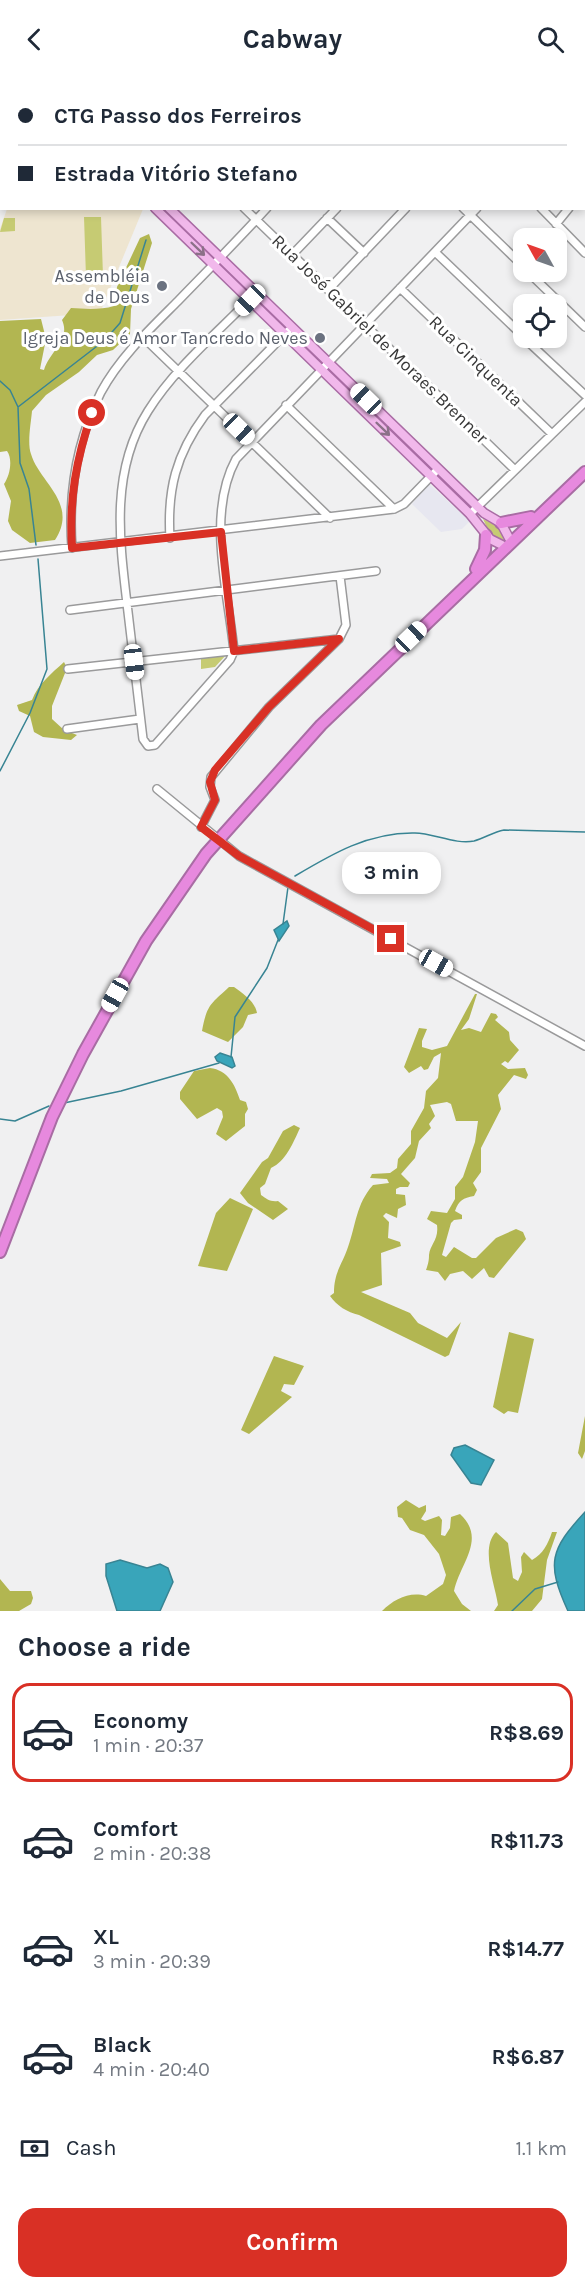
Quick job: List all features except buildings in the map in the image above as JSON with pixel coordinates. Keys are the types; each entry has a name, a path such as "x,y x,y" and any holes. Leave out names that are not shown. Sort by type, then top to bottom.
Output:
{"highway":[{"path":"442,607 458,596 531,517 585,471"},
{"path":"0,1251 40,1145 82,1054 146,941 174,897 217,841 321,725 442,607 476,569 585,471"},
{"path":"501,523 531,517"},
{"path":"476,569 485,550 486,535"}],"main road":[{"path":"159,210 253,296 321,369 470,513 486,535 507,543"},
{"path":"171,210 217,261"},
{"path":"288,331 328,362 477,506 501,523 507,543"}],"street":[{"name":"Rua José Gabriel de Moraes Brenner","path":"246,210 515,470"},
{"path":"72,548 71,491 80,447 102,390 143,337 265,210"},
{"path":"292,255 335,210"},
{"path":"328,290 404,210"},
{"path":"466,210 513,256"},
{"path":"253,296 166,385 147,413 133,442 119,505 120,542 140,718 143,739 148,746 155,745 230,660 234,651 220,505 224,487 236,459 475,210"},
{"path":"543,210 585,253"},
{"path":"556,224 567,210"},
{"path":"327,218 364,253"},
{"path":"435,252 513,326"},
{"path":"538,282 585,327"},
{"name":"Rua Cinquenta","path":"400,288 552,434"},
{"path":"170,538 168,506 180,458 194,430 215,405 288,331"},
{"path":"143,337 330,518"},
{"path":"536,348 585,395"},
{"path":"470,513 585,402"},
{"path":"286,405 394,509"},
{"path":"0,556 221,532 394,509 404,504 438,469"},
{"path":"70,610 376,571"},
{"path":"201,827 215,800 210,782 215,770 269,707 339,639 346,626 340,576"},
{"path":"68,669 339,639"},
{"path":"67,729 140,718"},
{"path":"157,789 217,841 239,856 585,1046"}],"shaded area":[{"path":"7,210 143,210 100,313 0,320 0,229"},
{"path":"149,234 152,243 131,309 130,334 113,350 97,355 79,372 46,395 32,411 29,439 31,454 55,494 62,515 61,527 55,540 30,543 12,530 8,521 11,501 4,484 9,472 10,458 7,451 0,452 0,321 41,319 46,339 40,369 44,370 62,340 64,327 62,320 71,308 98,309 114,306 117,287 140,238"},
{"path":"429,484 470,521 462,529 441,532 412,504"},
{"path":"64,662 67,668 52,706 52,719 64,730 77,735 71,740 43,737 34,732 30,716 19,711 17,705 32,700 42,684"},
{"path":"229,987 234,987 248,998 257,1013 248,1015 243,1027 228,1042 202,1031 211,1005"},
{"path":"477,994 469,1019 461,1030 469,1028 481,1032 491,1013 496,1014 498,1017 495,1020 509,1032 510,1040 519,1050 508,1063 505,1061 501,1064 508,1069 525,1068 528,1075 526,1079 514,1075 498,1095 501,1109 481,1148 481,1172 473,1183 477,1190 474,1196 458,1204 455,1211 462,1215 462,1219 451,1223 442,1255 446,1257 454,1247 476,1258 496,1238 516,1229 523,1232 526,1239 494,1278 489,1277 484,1268 472,1279 463,1271 450,1274 445,1281 438,1272 426,1270 437,1230 437,1225 427,1219 431,1211 447,1213 455,1199 455,1187 463,1177 475,1142 478,1121 456,1121 451,1104 447,1102 430,1105 435,1116 429,1124 431,1128 419,1141 415,1158 401,1174 410,1183 408,1187 396,1189 396,1194 405,1195 406,1205 398,1209 397,1218 386,1213 383,1216 389,1222 388,1238 400,1242 401,1246 381,1253 382,1285 361,1292 410,1313 418,1323 447,1338 461,1322 449,1355 445,1357 346,1310 330,1296 334,1293 337,1274 367,1192 373,1185 389,1183 387,1179 370,1178 372,1174 390,1173 397,1168 398,1159 411,1144 411,1131 424,1108 426,1091 438,1078 441,1053 434,1057 428,1069 424,1070 421,1066 409,1073 404,1067 419,1028 427,1029 422,1047 432,1050 447,1046"},
{"path":"210,1068 222,1072 230,1079 240,1100 246,1102 248,1109 245,1114 245,1126 226,1141 216,1134 223,1117 222,1111 217,1108 197,1119 180,1099 180,1092 194,1071"},
{"path":"294,1125 300,1128 292,1145 281,1161 271,1168 265,1184 260,1188 261,1195 271,1201 278,1201 288,1209 273,1220 248,1203 240,1193 262,1162 268,1158 283,1131"},
{"path":"230,1198 253,1209 227,1271 198,1266 216,1213"},
{"path":"509,1332 534,1339 518,1413 508,1411 504,1414 493,1407"},
{"path":"274,1356 304,1366 294,1385 284,1384 281,1391 292,1397 249,1434 241,1430"},
{"path":"585,1416 585,1451 582,1459 578,1453"},
{"path":"406,1500 419,1508 426,1505 426,1511 421,1519 425,1521 439,1516 442,1520 441,1535 445,1536 450,1528 451,1517 460,1514 468,1523 472,1542 454,1591 462,1604 471,1611 382,1611 408,1595 426,1596 443,1584 446,1575 439,1554 424,1535 410,1530 402,1518 398,1517 397,1507"},
{"path":"496,1532 508,1543 513,1578 518,1581 522,1572 521,1557 524,1552 532,1560 545,1548 552,1532 557,1532 547,1560 542,1599 532,1611 494,1611 498,1605 490,1567 489,1547"},
{"path":"0,1579 10,1591 31,1591 33,1598 31,1604 19,1611 0,1611"}],"green space":[{"path":"84,217 101,217 103,276 86,277"},
{"path":"4,218 15,218 15,231 0,232"},
{"path":"483,519 499,527 504,540 490,534"},
{"path":"226,655 215,667 201,669 201,658"}],"water":[{"path":"287,921 289,926 279,941 274,930"},
{"path":"220,1053 232,1057 235,1066 232,1068 217,1061 215,1057"},
{"path":"465,1445 494,1460 481,1485 471,1483 451,1455 454,1448"},
{"path":"585,1512 585,1611 568,1611 556,1581 555,1558 564,1537"},
{"path":"120,1560 147,1568 160,1564 168,1568 173,1582 160,1611 117,1611 106,1576 106,1564"}],"waterway":[{"path":"18,407 105,340 120,323 146,240"},
{"path":"0,381 10,390 18,407 20,463 29,489 36,545"},
{"path":"0,771 30,713 47,669 38,559"},
{"path":"295,876 352,846 382,836 415,833 467,842 504,830 585,832"},
{"path":"283,924 288,887"},
{"path":"231,1057 235,1017 267,968 278,940"},
{"path":"64,1103 121,1091 219,1063"},
{"path":"0,1119 15,1121 49,1106"},
{"path":"512,1611 535,1589 558,1582"}],"place":[{"name":"Assembléia de Deus","path":"162,286"},
{"name":"Igreja Deus é Amor Tancredo Neves","path":"320,338"}],"route":[{"path":"92,413 80,447 71,491 72,548 221,532 234,651 339,639 269,707 215,770 210,782 215,800 201,827 239,856 391,939"}]}
